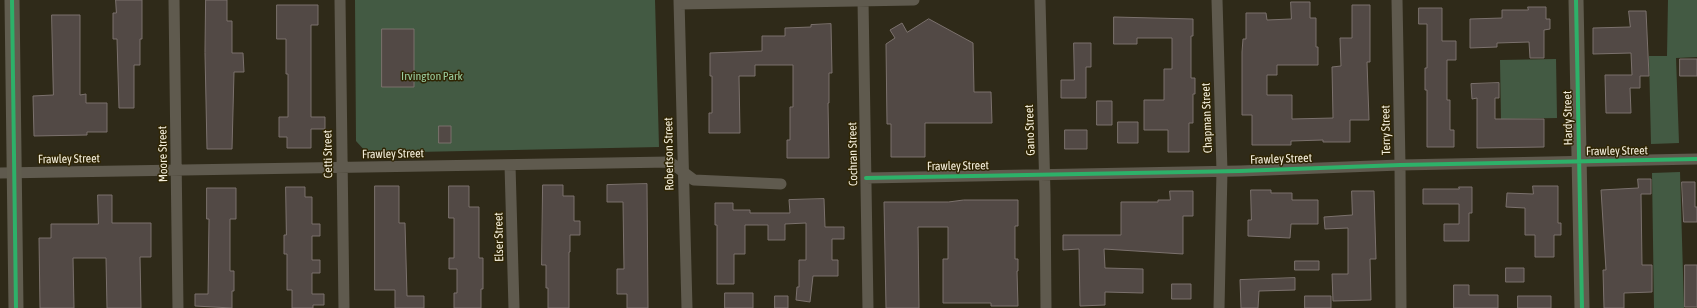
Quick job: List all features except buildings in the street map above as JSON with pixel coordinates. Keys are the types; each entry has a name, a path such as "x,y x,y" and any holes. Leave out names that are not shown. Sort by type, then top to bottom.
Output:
{"main road":[{"path":"12,0 7,173 16,308"},
{"name":"Hardy Street","path":"1576,0 1582,308"}],"street":[{"name":"Moore Street","path":"174,0 178,308"},
{"name":"Cetti Street","path":"340,0 344,308"},
{"path":"679,2 914,0"},
{"name":"Gano Street","path":"1040,0 1046,308"},
{"name":"Chapman Street","path":"1217,0 1222,171 1219,308"},
{"name":"Terry Street","path":"1397,0 1401,308"},
{"name":"Cochran Street","path":"863,1 868,308"},
{"name":"Robertson Street","path":"679,2 682,171 687,308"},
{"name":"Frawley Street","path":"866,178 1222,171 1697,158"},
{"name":"Frawley Street","path":"7,173 670,162 694,180 781,184"},
{"name":"Elser Street","path":"510,165 514,308"}],"green space":[{"name":"Irvington Park","path":"355,0 655,0 659,147 367,153 356,141"},
{"path":"1668,0 1697,0 1697,57 1676,58 1679,143 1651,144 1649,56 1667,56"},
{"path":"1556,59 1557,118 1501,119 1500,60"},
{"path":"1680,172 1684,308 1654,308 1652,173"}],"cycle path":[{"path":"12,0 16,308"},
{"path":"1576,0 1582,308"},
{"path":"866,178 1240,171 1400,165 1697,159"}]}
